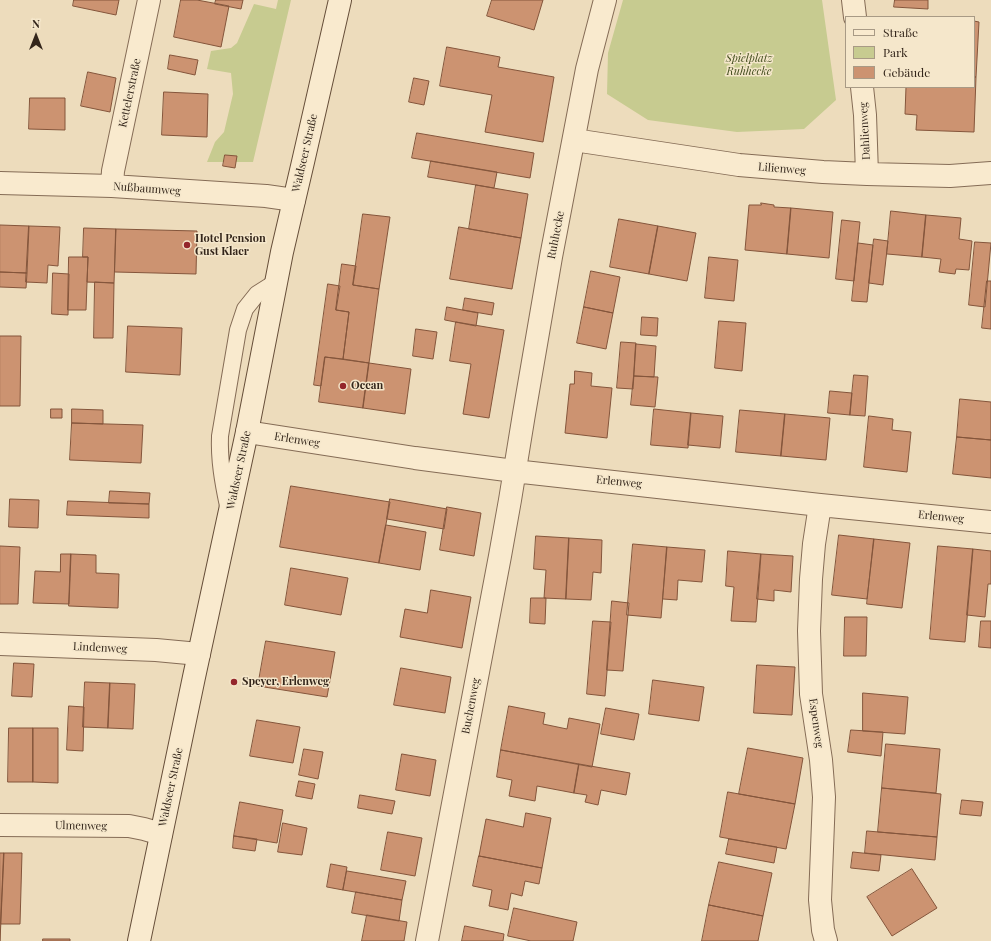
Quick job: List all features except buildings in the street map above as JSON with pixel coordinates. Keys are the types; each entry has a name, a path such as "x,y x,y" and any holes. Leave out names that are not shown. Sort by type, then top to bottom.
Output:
{"street":[{"name":"Kettelerstraße","path":"112,186 113,171 149,0"},
{"name":"Waldseer Straße","path":"140,941 161,834 247,432 282,252 340,0"},
{"name":"Ruhhecke","path":"514,471 551,257 587,69 605,0"},
{"path":"853,0 855,16"},
{"name":"Dahlienweg","path":"862,88 865,115 867,174"},
{"name":"Lilienweg","path":"574,140 738,165 823,172 950,176 991,173"},
{"name":"Nußbaumweg","path":"0,183 112,186 266,196 294,200"},
{"name":"Erlenweg","path":"247,432 415,458 514,471 820,505 991,522"},
{"name":"Buchenweg","path":"427,941 500,556 514,471"},
{"name":"Espenweg","path":"820,505 814,544 811,579 810,631 811,694 821,760 824,797 820,900 823,930 826,941"},
{"name":"Lindenweg","path":"0,644 156,650 199,654"},
{"name":"Ulmenweg","path":"0,824 129,826 161,834"}],"lane":[{"path":"229,516 222,471 220,436 238,330 244,309 257,294 276,282"}],"green space":[{"path":"278,0 291,0 253,162 207,162 215,142 224,132 233,94 231,73 207,69 211,51 231,48 237,43 254,4 276,9"},
{"name":"Spielplatz Ruhhecke","path":"623,0 822,0 836,100 804,129 737,132 648,120 607,94 608,53"}],"place":[{"name":"Hotel Pension Gust Klaer","path":"187,245"},
{"name":"Ocean","path":"343,386"},
{"name":"Speyer, Erlenweg","path":"234,682"}]}
